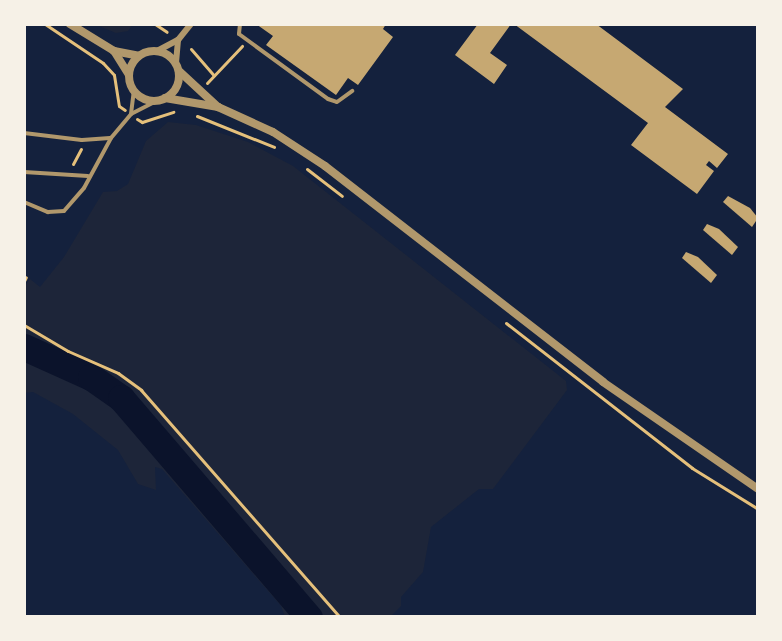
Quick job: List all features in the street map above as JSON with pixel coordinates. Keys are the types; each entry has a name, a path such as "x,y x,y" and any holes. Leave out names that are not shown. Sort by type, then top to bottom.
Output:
{"street":[{"path":"70,24 114,51 139,56 157,51 178,40 191,24"},
{"path":"161,99 177,87 178,40"},
{"path":"114,51 129,75 134,90 161,99 219,107"},
{"path":"157,51 178,67 219,107 304,151 611,387 758,489"},
{"path":"129,75 139,56"}],"lane":[{"path":"240,24 239,34 328,99 337,102 352,91"},
{"path":"131,114 134,90"},
{"path":"24,202 48,212 64,210 74,202 111,138 131,114 161,99"},
{"path":"24,133 82,140 111,138"},
{"path":"24,172 88,176"}],"path":[{"path":"45,24 103,63 114,75 119,106"},
{"path":"140,24 155,24 167,32"},
{"path":"206,84 247,40"},
{"path":"191,49 214,75"},
{"path":"142,122 165,113 183,113"},
{"path":"191,114 278,149"},
{"path":"73,164 82,148"},
{"path":"302,165 347,199"},
{"path":"500,318 683,462 758,509"},
{"path":"24,326 68,351 118,373 141,390 340,617"}],"shaded area":[{"path":"94,24 133,24 128,31 116,33"},
{"path":"168,122 196,125 248,142 293,166 566,381 567,390 493,489 479,489 431,527 423,572 401,597 401,606 390,617 285,617 281,606 162,469 155,467 156,490 138,484 118,450 73,414 33,392 24,393 24,287 30,279 40,287 64,257 103,192 117,191 128,184 146,141"}],"building":[{"path":"256,24 386,24 383,29 393,37 358,85 348,78 336,95 266,45 273,36"},
{"path":"478,24 511,24 490,53 507,65 494,84 455,55"},
{"path":"514,24 596,24 683,89 665,107 728,154 717,168 709,161 706,165 714,171 697,194 631,145 648,123"},
{"path":"728,196 750,208 758,218 752,227 723,202"},
{"path":"707,224 719,229 738,247 732,255 703,230"},
{"path":"686,252 698,257 717,275 711,283 682,258"}],"waterway":[{"path":"24,347 91,377 121,398 309,617"}]}
